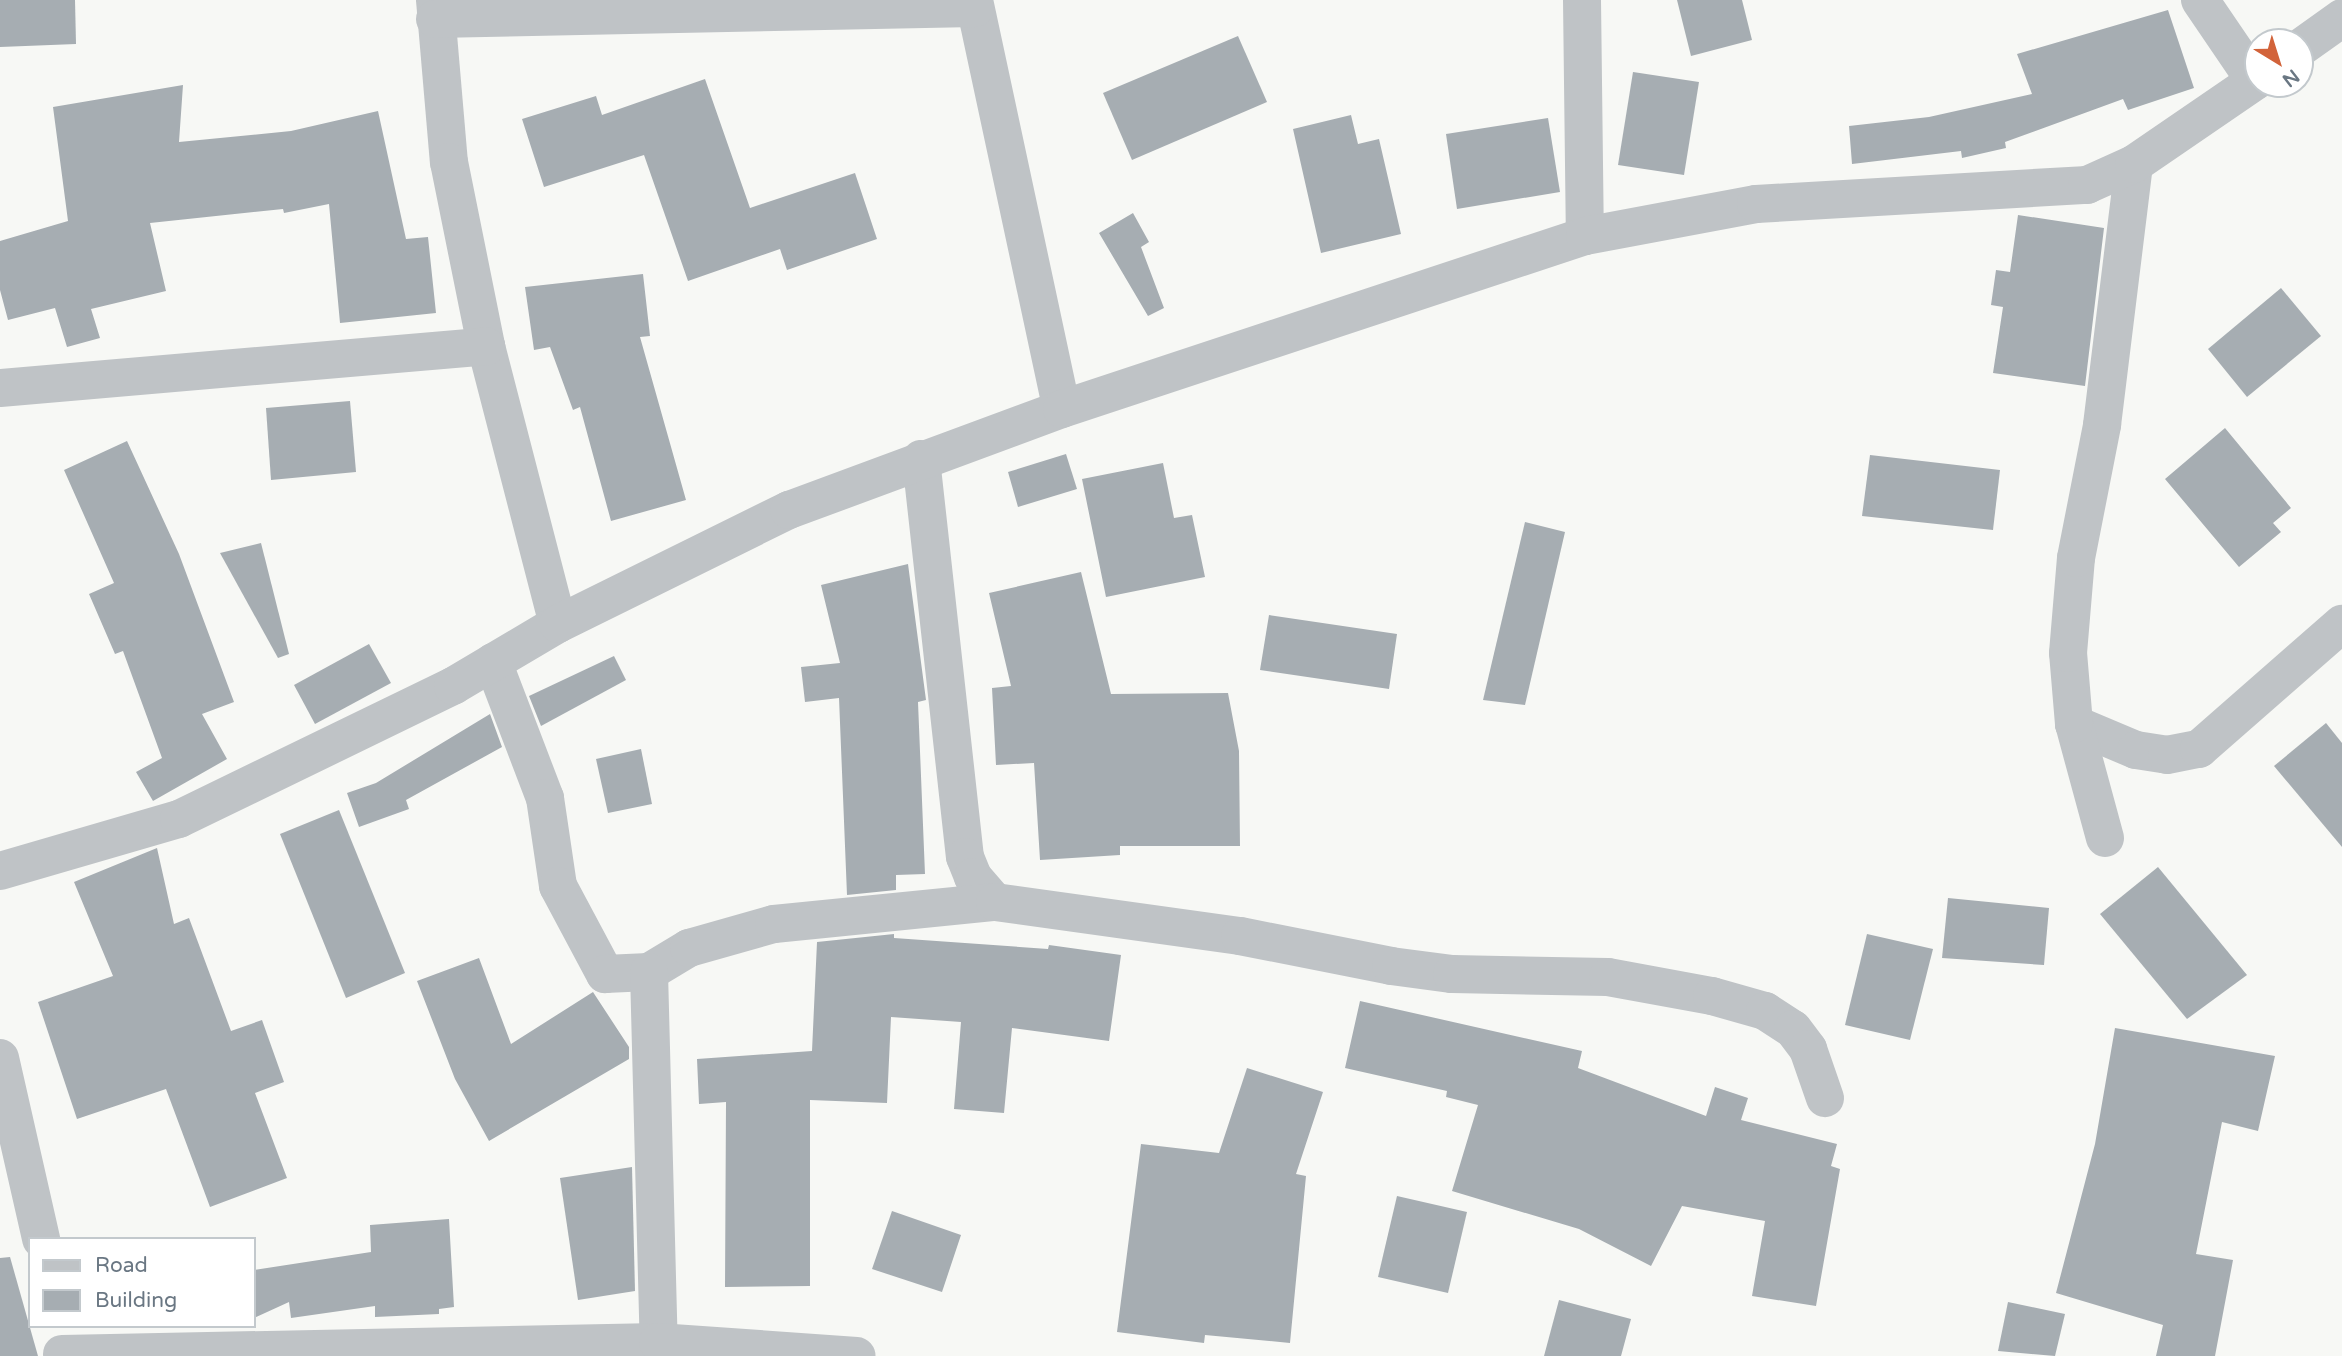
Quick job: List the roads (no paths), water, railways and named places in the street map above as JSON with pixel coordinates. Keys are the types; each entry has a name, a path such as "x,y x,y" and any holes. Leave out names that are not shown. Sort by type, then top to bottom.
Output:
{"street":[{"path":"1582,0 1585,236"},
{"path":"2200,0 2244,62"},
{"path":"558,624 486,346 449,162 435,10 974,4 1062,409"},
{"path":"2314,38 2342,18"},
{"path":"0,872 179,818 358,734 558,624 789,510 1062,409 1585,236 1756,204 2087,185 2134,164 2244,89"},
{"path":"2105,838 2074,724 2068,653 2076,558 2102,425 2134,164"},
{"path":"0,388 486,346"},
{"path":"921,459 965,858 973,877 995,902"},
{"path":"2074,724 2136,750 2167,755 2199,749 2342,624"},
{"path":"493,662 545,798 558,886 592,956 605,974 649,972 688,948 774,924 995,902 1240,936 1391,966 1452,974 1608,977 1712,996 1765,1011 1793,1029 1808,1049 1825,1098"},
{"path":"649,972 658,1349"},
{"path":"0,1058 41,1237"},
{"path":"60,1346 658,1349 857,1356"}]}
